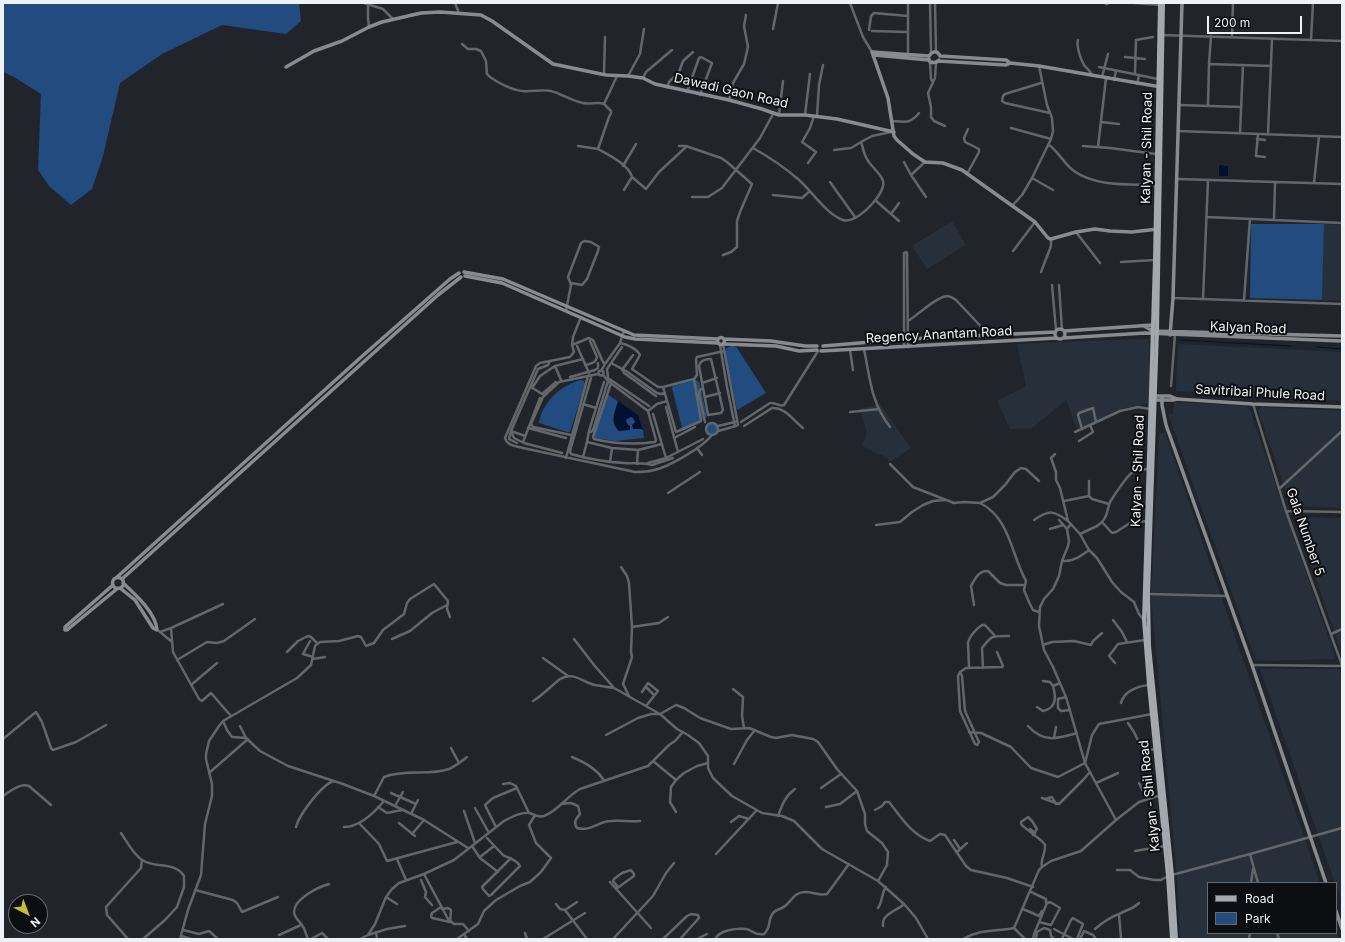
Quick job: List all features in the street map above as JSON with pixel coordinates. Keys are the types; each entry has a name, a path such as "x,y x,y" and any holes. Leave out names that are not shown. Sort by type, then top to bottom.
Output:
{"main road":[{"name":"Kalyan - Shil Road","path":"1161,4 1155,333 1149,502 1148,594 1145,640 1155,749 1176,939"},
{"name":"Kalyan - Shil Road","path":"1155,333 1153,325 1157,228 1155,185 1160,87 1158,79 1161,35"},
{"name":"Kalyan - Shil Road","path":"1152,398 1150,409 1148,469 1149,502 1147,521 1146,620 1165,846 1170,876 1172,939"}],"street":[{"path":"364,3 383,9 393,19"},
{"path":"455,3 459,13"},
{"path":"773,29 778,3"},
{"path":"850,3 863,37 873,54 888,98 892,132 897,140 913,154 925,162 943,163 955,167 967,174 1035,222 1048,238 1051,239 1076,232 1095,229 1132,232 1157,228"},
{"path":"908,3 908,56"},
{"path":"930,3 930,57 931,79 933,83"},
{"path":"936,3 936,52 940,56 1006,60 1010,63"},
{"path":"1135,3 1161,4"},
{"path":"1171,386 1182,3"},
{"path":"1232,37 1233,3"},
{"path":"1311,40 1313,3"},
{"path":"368,5 369,26"},
{"name":"Dawadi Gaon Road","path":"286,66 314,51 342,41 369,26 393,19 422,13 440,12 481,15 492,21 553,64 604,75 643,78 655,84 700,95 729,100 762,109 773,114 805,115 838,119 892,132"},
{"path":"908,16 874,13 871,16 871,31 908,32"},
{"path":"729,100 733,83 744,64 749,43 746,39 744,26 746,15"},
{"path":"628,76 640,54 644,29"},
{"path":"1161,35 1342,41"},
{"path":"1208,106 1211,36"},
{"path":"604,75 605,37"},
{"path":"1135,74 1137,40 1153,37"},
{"path":"1268,134 1272,39"},
{"path":"1078,40 1077,47 1084,65 1089,68 1092,76"},
{"path":"462,44 468,49 476,49 481,51 486,61 487,74 514,89 522,91 551,91 578,102 590,104 600,102 604,104 611,111 611,113 598,150"},
{"path":"643,78 646,72 672,50"},
{"path":"667,87 669,82 679,72 684,61 693,52"},
{"path":"930,57 936,52"},
{"path":"873,54 930,57 937,62 1006,65 1010,63 1039,66 1160,87"},
{"path":"1098,147 1104,68 1108,54"},
{"path":"940,56 937,62 935,78 928,93 931,107 931,117 934,122 945,126"},
{"path":"687,92 699,58 701,57 712,63 700,95"},
{"path":"1126,57 1145,59"},
{"path":"967,63 968,58"},
{"path":"808,163 816,152 802,142 815,116 823,64"},
{"path":"1209,64 1271,66"},
{"path":"1240,133 1243,65"},
{"path":"1012,206 1022,195 1032,178 1033,172 1051,139 1053,125 1041,83 1039,66"},
{"path":"1098,67 1158,79"},
{"path":"1114,80 1116,71"},
{"path":"805,115 810,74"},
{"path":"1137,84 1139,75"},
{"path":"604,104 617,76"},
{"path":"779,115 783,81"},
{"path":"1041,83 1004,95 1002,101 1005,103 1050,113"},
{"path":"1179,105 1241,108"},
{"path":"891,121 912,121 919,113"},
{"path":"692,197 708,197 722,188 760,138 773,114"},
{"path":"1101,122 1119,124"},
{"path":"967,174 979,152 979,149 965,142 964,138 968,128"},
{"path":"1011,128 1051,139"},
{"path":"1178,131 1342,137"},
{"path":"834,150 851,148 872,136 892,132"},
{"path":"1258,134 1256,156 1265,157"},
{"path":"1314,183 1319,136"},
{"path":"1257,139 1265,140"},
{"path":"753,148 786,169 830,212 837,217 847,220 866,210 875,200 883,185 883,180 865,158 861,142"},
{"path":"623,166 636,144"},
{"path":"1049,145 1056,150 1074,171 1083,176 1114,183 1155,185"},
{"path":"578,146 598,150 617,160 631,172 632,177 646,189 659,172 686,146"},
{"path":"679,146 686,146 721,158 752,185 737,221 737,247 731,252 723,255"},
{"path":"1084,146 1156,154"},
{"path":"904,162 926,197"},
{"path":"911,175 925,162"},
{"path":"624,190 632,177"},
{"path":"1032,178 1053,190"},
{"path":"1177,179 1342,184"},
{"path":"1203,299 1208,180"},
{"path":"830,182 855,217"},
{"path":"1274,220 1275,182"},
{"path":"773,195 802,198 810,191"},
{"path":"875,200 899,221"},
{"path":"891,214 899,203"},
{"path":"1206,217 1342,222"},
{"path":"1244,300 1250,219"},
{"path":"1013,251 1035,222"},
{"path":"1076,232 1100,262"},
{"path":"1041,272 1051,246 1051,239"},
{"path":"566,311 571,283 568,277 581,243 584,241 596,244 598,251 588,279 582,285 571,283"},
{"path":"1121,262 1155,260"},
{"path":"906,339 908,321 906,265 906,339 906,347"},
{"path":"462,275 502,283 581,318 623,333 634,335 718,339 722,337 729,387 738,421 737,425"},
{"path":"402,324 370,356 207,502 122,581 119,588 87,610 64,629 67,630 87,610 113,585 113,580 367,352 437,293 462,275 503,279 567,306 635,339 722,343"},
{"path":"1052,285 1056,331 1055,335 1057,338 1155,333"},
{"path":"1059,285 1064,335 1063,338"},
{"path":"908,321 938,300 946,296 950,296 956,300 989,335"},
{"path":"1173,298 1342,304"},
{"path":"581,318 573,337 572,345 574,350 572,356 540,363 535,368 505,438 508,443 517,444 566,458 635,472 654,470 668,466 708,441 712,435 716,434 718,431 737,425"},
{"path":"1056,331 1059,329 1153,325"},
{"path":"1144,326 1155,333"},
{"path":"1144,326 1145,333"},
{"path":"1109,328 1110,335"},
{"name":"Regency Anantam Road","path":"722,343 776,346 799,351 823,349 823,346 906,339 1056,331"},
{"path":"598,374 620,343 623,333"},
{"path":"1023,333 1023,340"},
{"name":"Kalyan Road","path":"1155,333 1342,336"},
{"name":"Kalyan Road","path":"1173,333 1342,341"},
{"path":"1000,334 1000,341"},
{"path":"572,345 592,338 605,364"},
{"name":"Regency Anantam Road","path":"818,349 850,350 1057,338"},
{"path":"718,339 722,343"},
{"path":"586,365 597,360 590,341"},
{"path":"620,343 626,344 640,353 632,369 658,387 664,387 694,379"},
{"path":"577,346 586,365 589,376 570,452 572,454 610,462 637,464 648,463 666,458 703,439"},
{"path":"622,347 611,363 607,372 609,379 649,406"},
{"path":"782,407 818,349"},
{"path":"864,349 873,398 890,427"},
{"path":"850,350 853,370"},
{"path":"718,426 713,422 706,423 701,420 694,379 697,375 696,357 723,351"},
{"path":"367,352 370,356"},
{"path":"622,370 633,356"},
{"path":"532,388 540,376 555,366 583,359"},
{"path":"712,359 720,393 723,410 722,413 708,415 702,383 698,366 700,362 712,359"},
{"path":"517,444 509,439 511,432 532,388 538,369 548,365 550,361"},
{"path":"566,458 571,435 589,376 596,369 598,363"},
{"path":"611,363 626,371 657,393 659,394 665,392"},
{"path":"555,366 561,380"},
{"path":"622,370 656,396"},
{"path":"601,371 609,382 648,411 656,440 655,442 628,445 594,439 593,436 609,382"},
{"path":"571,435 533,427 531,424 542,397 559,382 598,374 600,376 603,375"},
{"path":"523,442 535,408 542,394 561,380 589,376"},
{"path":"702,383 717,378"},
{"path":"583,457 588,431 604,382"},
{"path":"588,431 591,432 593,430 609,382"},
{"path":"664,387 676,432 701,420"},
{"path":"532,388 542,394"},
{"path":"703,388 700,390 699,394 706,423 706,432 712,435"},
{"path":"705,397 720,393"},
{"name":"Savitribai Phule Road","path":"1152,398 1253,404 1342,407"},
{"path":"1162,398 1166,425 1228,596 1326,882"},
{"path":"648,411 657,404 667,401"},
{"path":"718,426 738,421 770,403 774,403 782,407 803,428"},
{"path":"583,404 596,408"},
{"name":"Gala Number 5","path":"1253,404 1286,511 1342,665"},
{"path":"666,407 678,452"},
{"path":"744,426 772,408 782,407"},
{"path":"1075,432 1120,411 1138,407 1150,409"},
{"path":"1082,428 1078,415 1079,413 1093,408 1096,422"},
{"path":"850,412 879,409"},
{"path":"653,414 666,458"},
{"path":"737,425 738,421"},
{"path":"1079,441 1093,432 1090,425"},
{"path":"718,426 718,431"},
{"path":"674,438 695,427"},
{"path":"528,428 566,438"},
{"path":"1279,488 1342,431"},
{"path":"511,432 525,436"},
{"path":"511,432 514,434 514,438 523,442 562,453"},
{"path":"587,442 612,448 638,450 662,444"},
{"path":"610,462 612,448"},
{"path":"697,448 702,455"},
{"path":"637,464 638,450"},
{"path":"1055,454 1051,458 1056,472 1056,480 1064,501 1068,521"},
{"path":"648,463 652,465 673,458 675,462"},
{"path":"890,464 913,487 945,500 954,502 980,503 990,509 1003,524 1026,581 1024,590 1028,602 1033,610 1039,612"},
{"path":"980,503 992,497 1005,485 1015,472 1021,468 1026,469 1039,481"},
{"path":"1080,534 1097,526 1107,516 1109,504 1129,474 1134,470 1148,469"},
{"path":"668,493 700,472"},
{"path":"1089,481 1089,496"},
{"path":"1064,501 1089,496 1092,499 1109,504"},
{"path":"204,498 207,502"},
{"path":"876,525 900,522 912,512 933,501 945,500"},
{"path":"1286,511 1342,512"},
{"path":"1034,520 1047,512 1057,513 1068,521 1080,534 1089,550 1097,558 1116,587 1134,602 1139,614 1146,620"},
{"path":"1059,520 1067,530 1069,541 1062,561 1059,576 1053,588 1042,602 1039,612 1039,626 1044,650 1066,697 1085,762 1116,820"},
{"path":"1102,522 1112,533 1116,532 1130,522 1147,521"},
{"path":"1067,530 1071,524"},
{"path":"1050,529 1063,525"},
{"path":"1062,561 1080,557 1089,550"},
{"path":"620,567 627,576 629,583 632,627 631,662 623,684 629,697"},
{"path":"974,605 971,586 979,574 984,570 988,571 1000,583 1006,585 1025,585"},
{"path":"116,578 122,581 136,599 153,628 172,642"},
{"path":"192,939 180,938 188,910 201,875 205,824 212,796 212,784 206,754 209,741 223,721 297,678 311,665 317,643 323,641 339,641 358,636 361,637 365,645 368,646 374,642 383,630 404,614 407,603 410,599 434,584 448,601 447,609 450,617"},
{"path":"113,585 136,599"},
{"path":"1148,594 1228,596"},
{"path":"159,631 171,628 223,604"},
{"path":"392,639 410,631 432,613 448,605"},
{"path":"632,627 659,622 668,617"},
{"path":"177,660 207,642 217,643 224,641 256,619"},
{"path":"1112,620 1122,632 1127,642"},
{"path":"969,668 968,641 978,627 985,625 995,636"},
{"path":"171,628 173,652 199,699 202,701 211,693 231,716"},
{"path":"1331,634 1342,629"},
{"path":"1043,645 1052,642 1074,641 1091,645 1102,632"},
{"path":"288,652 298,641 308,636 317,643"},
{"path":"983,668 981,650 989,640 995,636 1009,636"},
{"path":"574,639 614,688 660,714 673,726 699,744 708,756 708,768 715,781 732,796 762,814 782,816 794,821 822,849 878,881 904,904 916,918 928,939"},
{"path":"1115,663 1109,656 1118,644 1145,640"},
{"path":"310,641 303,654 313,658 325,657"},
{"path":"960,672 962,676 964,707 979,742 978,744 975,744 961,715 959,707 958,676 960,672 966,668 1002,667 997,652"},
{"path":"543,658 568,676"},
{"path":"191,685 217,662"},
{"path":"1252,665 1342,665"},
{"path":"534,701 561,679 568,676 575,676 594,685 614,688"},
{"path":"1037,707 1043,711 1052,707 1055,703 1056,695 1053,686 1050,682 1043,681"},
{"path":"642,692 649,683 658,691 646,706"},
{"path":"1053,686 1060,683"},
{"path":"1121,703 1122,699 1129,691 1149,685"},
{"path":"646,687 654,695"},
{"path":"733,689 744,701 742,716 744,728"},
{"path":"1066,697 1058,699 1058,708 1062,711 1070,710"},
{"path":"606,735 638,718 651,714 660,714 676,705 679,705 700,718 723,727 731,729 750,728 776,738 792,735 813,739 818,742 841,774 857,791 865,814 867,831 883,845 889,854 887,865 878,881"},
{"path":"959,707 964,707"},
{"path":"3,739 36,712 42,722 50,748 53,750 76,742 106,725"},
{"path":"961,715 966,713"},
{"path":"969,732 981,733 1010,747 1031,768 1046,772 1054,777 1062,776 1085,762 1092,736 1099,724 1152,714"},
{"path":"223,721 232,737 247,739"},
{"path":"1128,723 1144,751 1155,749"},
{"path":"240,726 247,739 260,751 288,766 374,796 424,820 468,848"},
{"path":"1028,726 1041,736 1050,739 1077,733"},
{"path":"1054,738 1056,727"},
{"path":"734,764 747,740 755,730"},
{"path":"368,935 375,924 386,897 399,883 424,874 454,860 512,816 529,813 539,817 547,814 575,791 643,768 653,761 683,732"},
{"path":"209,773 247,739"},
{"path":"451,748 459,763"},
{"path":"374,796 384,777 444,770 459,763 467,757"},
{"path":"572,757 581,761 600,774 604,780"},
{"path":"653,761 676,780"},
{"path":"676,812 670,800 671,787 676,780 694,768 708,763"},
{"path":"1043,798 1056,804 1061,802 1090,772"},
{"path":"1096,783 1118,773"},
{"path":"821,788 841,774"},
{"path":"296,827 299,817 308,804 328,783 334,781"},
{"path":"1139,783 1147,799"},
{"path":"503,784 514,784 529,813"},
{"path":"3,796 18,786 25,785 29,786 51,805"},
{"path":"496,827 485,805 493,798 517,788"},
{"path":"778,816 784,799 795,789"},
{"path":"826,807 840,804 857,791"},
{"path":"391,792 416,804"},
{"path":"395,806 404,792"},
{"path":"1014,928 1042,867 1051,861 1081,851 1134,806 1147,799 1161,795"},
{"path":"411,814 418,800"},
{"path":"344,827 352,827 359,823 384,801"},
{"path":"875,810 882,806 885,802 889,802 908,826 921,838 930,841 940,834 943,834 966,866 971,870 1007,878 1033,887"},
{"path":"560,804 571,803 578,806 580,814 575,820 575,826 582,830 593,828 609,821 640,821"},
{"path":"378,807 386,813 402,810"},
{"path":"475,808 489,833"},
{"path":"464,811 475,843"},
{"path":"716,854 756,811"},
{"path":"457,939 478,924 481,915 496,900 530,882 541,872 550,860 550,857 536,843 529,825 535,816"},
{"path":"732,822 739,816 749,819"},
{"path":"1034,834 1036,829 1028,817 1021,823 1034,834 1045,843 1046,846 1041,863 1042,867"},
{"path":"412,834 424,820"},
{"path":"359,823 379,844 388,861 458,842"},
{"path":"399,823 415,836"},
{"path":"1117,870 1130,870 1139,876 1154,880 1162,880 1170,876 1342,828"},
{"path":"1030,829 1034,834"},
{"path":"121,833 142,860 149,864 164,865 177,869 183,874 185,879 184,887 177,907 165,920 143,939"},
{"path":"488,838 503,855 511,858 516,861 520,866 490,896 482,887 511,858"},
{"path":"954,840 960,849"},
{"path":"957,852 967,843"},
{"path":"954,848 958,845"},
{"path":"472,846 480,858 498,872"},
{"path":"480,858 494,846"},
{"path":"1135,850 1165,846"},
{"path":"1250,854 1258,882"},
{"path":"397,859 406,880"},
{"path":"128,939 107,915 106,907 141,868 142,860"},
{"path":"613,939 653,896 666,873 674,863"},
{"path":"715,939 723,931 741,929 747,929 758,935 764,934 770,928 770,919 773,913 783,908 798,893 804,892 822,896 827,894 849,864"},
{"path":"1251,882 1253,868"},
{"path":"631,870 634,876 617,888 614,879 622,873 631,870"},
{"path":"424,874 441,908 450,922"},
{"path":"421,880 425,891 425,897 432,905"},
{"path":"610,882 617,888 651,928"},
{"path":"328,939 322,934 310,939 301,924 298,922 294,912 302,898 329,884"},
{"path":"878,908 882,901 882,894 886,887"},
{"path":"425,891 431,888"},
{"path":"195,890 233,900 237,903 242,912 278,897"},
{"path":"1023,909 1039,916 1042,910 1046,900 1031,892"},
{"path":"386,897 397,904"},
{"path":"565,910 577,902"},
{"path":"1033,939 1039,922 1048,902 1060,908 1051,925 1049,926 1039,922"},
{"path":"1095,929 1100,924 1139,903"},
{"path":"556,904 560,909 565,910 587,939"},
{"path":"883,926 884,917 904,904"},
{"path":"450,922 452,910 448,908 441,908 432,913 431,916 433,918 454,924 463,924 469,931"},
{"path":"543,939 585,913"},
{"path":"663,939 687,916 691,914 698,915 699,918 681,938"},
{"path":"1119,914 1121,939"},
{"path":"1337,915 1342,929"},
{"path":"1062,939 1073,918 1083,924 1077,939"},
{"path":"279,935 301,924"},
{"path":"360,939 376,932 405,926"},
{"path":"963,939 980,932 1014,928"},
{"path":"1014,928 1025,939"},
{"path":"1036,939 1037,932 1045,928 1050,930 1051,936 1054,939"},
{"path":"1054,929 1073,939"},
{"path":"183,930 199,934 209,931 218,939"},
{"path":"1080,939 1085,931 1094,935 1096,939"},
{"path":"376,932 377,939"},
{"path":"525,933 527,939"},
{"path":"464,934 467,939"},
{"path":"697,939 707,934"}],"shaded area":[{"path":"1219,165 1228,166 1228,176 1219,176"},
{"path":"952,221 966,245 927,269 912,246"},
{"path":"1324,224 1342,225 1342,300 1322,300"},
{"path":"1149,339 1149,403 1125,408 1077,429 1066,400 1031,429 1010,429 997,401 1026,386 1017,344"},
{"path":"1178,344 1342,352 1342,401 1176,391"},
{"path":"618,401 638,415 643,430 633,429 632,425 635,422 631,417 626,421 630,426 630,430 619,431 616,428 613,420"},
{"path":"1174,402 1246,406 1250,410 1336,659 1256,661 1168,414 1173,414"},
{"path":"879,403 911,448 890,462 885,457 862,446 867,432 861,414 862,408"},
{"path":"1261,407 1342,411 1342,508 1291,506 1258,411"},
{"path":"1159,433 1165,433 1320,882 1207,882 1207,934 1337,934 1337,932 1339,939 1180,939 1177,877 1151,598"},
{"path":"1295,517 1342,518 1342,655"},
{"path":"1260,669 1339,669 1342,677 1342,903 1337,882 1335,882"}],"green space":[{"path":"3,3 299,3 301,21 286,34 222,25 162,54 120,83 103,156 92,189 71,205 49,186 38,170 41,94 3,72"},
{"path":"1251,224 1324,224 1322,300 1250,298"},
{"path":"730,346 737,348 766,393 737,410 725,352"},
{"path":"581,380 584,381 585,384 570,432 539,423 548,401 566,386"},
{"path":"696,380 699,382 707,417 683,431 672,388 673,386"},
{"path":"607,394 638,415 644,438 615,441 595,438 594,436"},
{"path":"712,423 716,425 718,429 716,433 712,435 708,433 706,429 708,425"}],"waterway":[{"path":"1180,340 1291,346"},
{"path":"1316,347 1342,349"}]}
